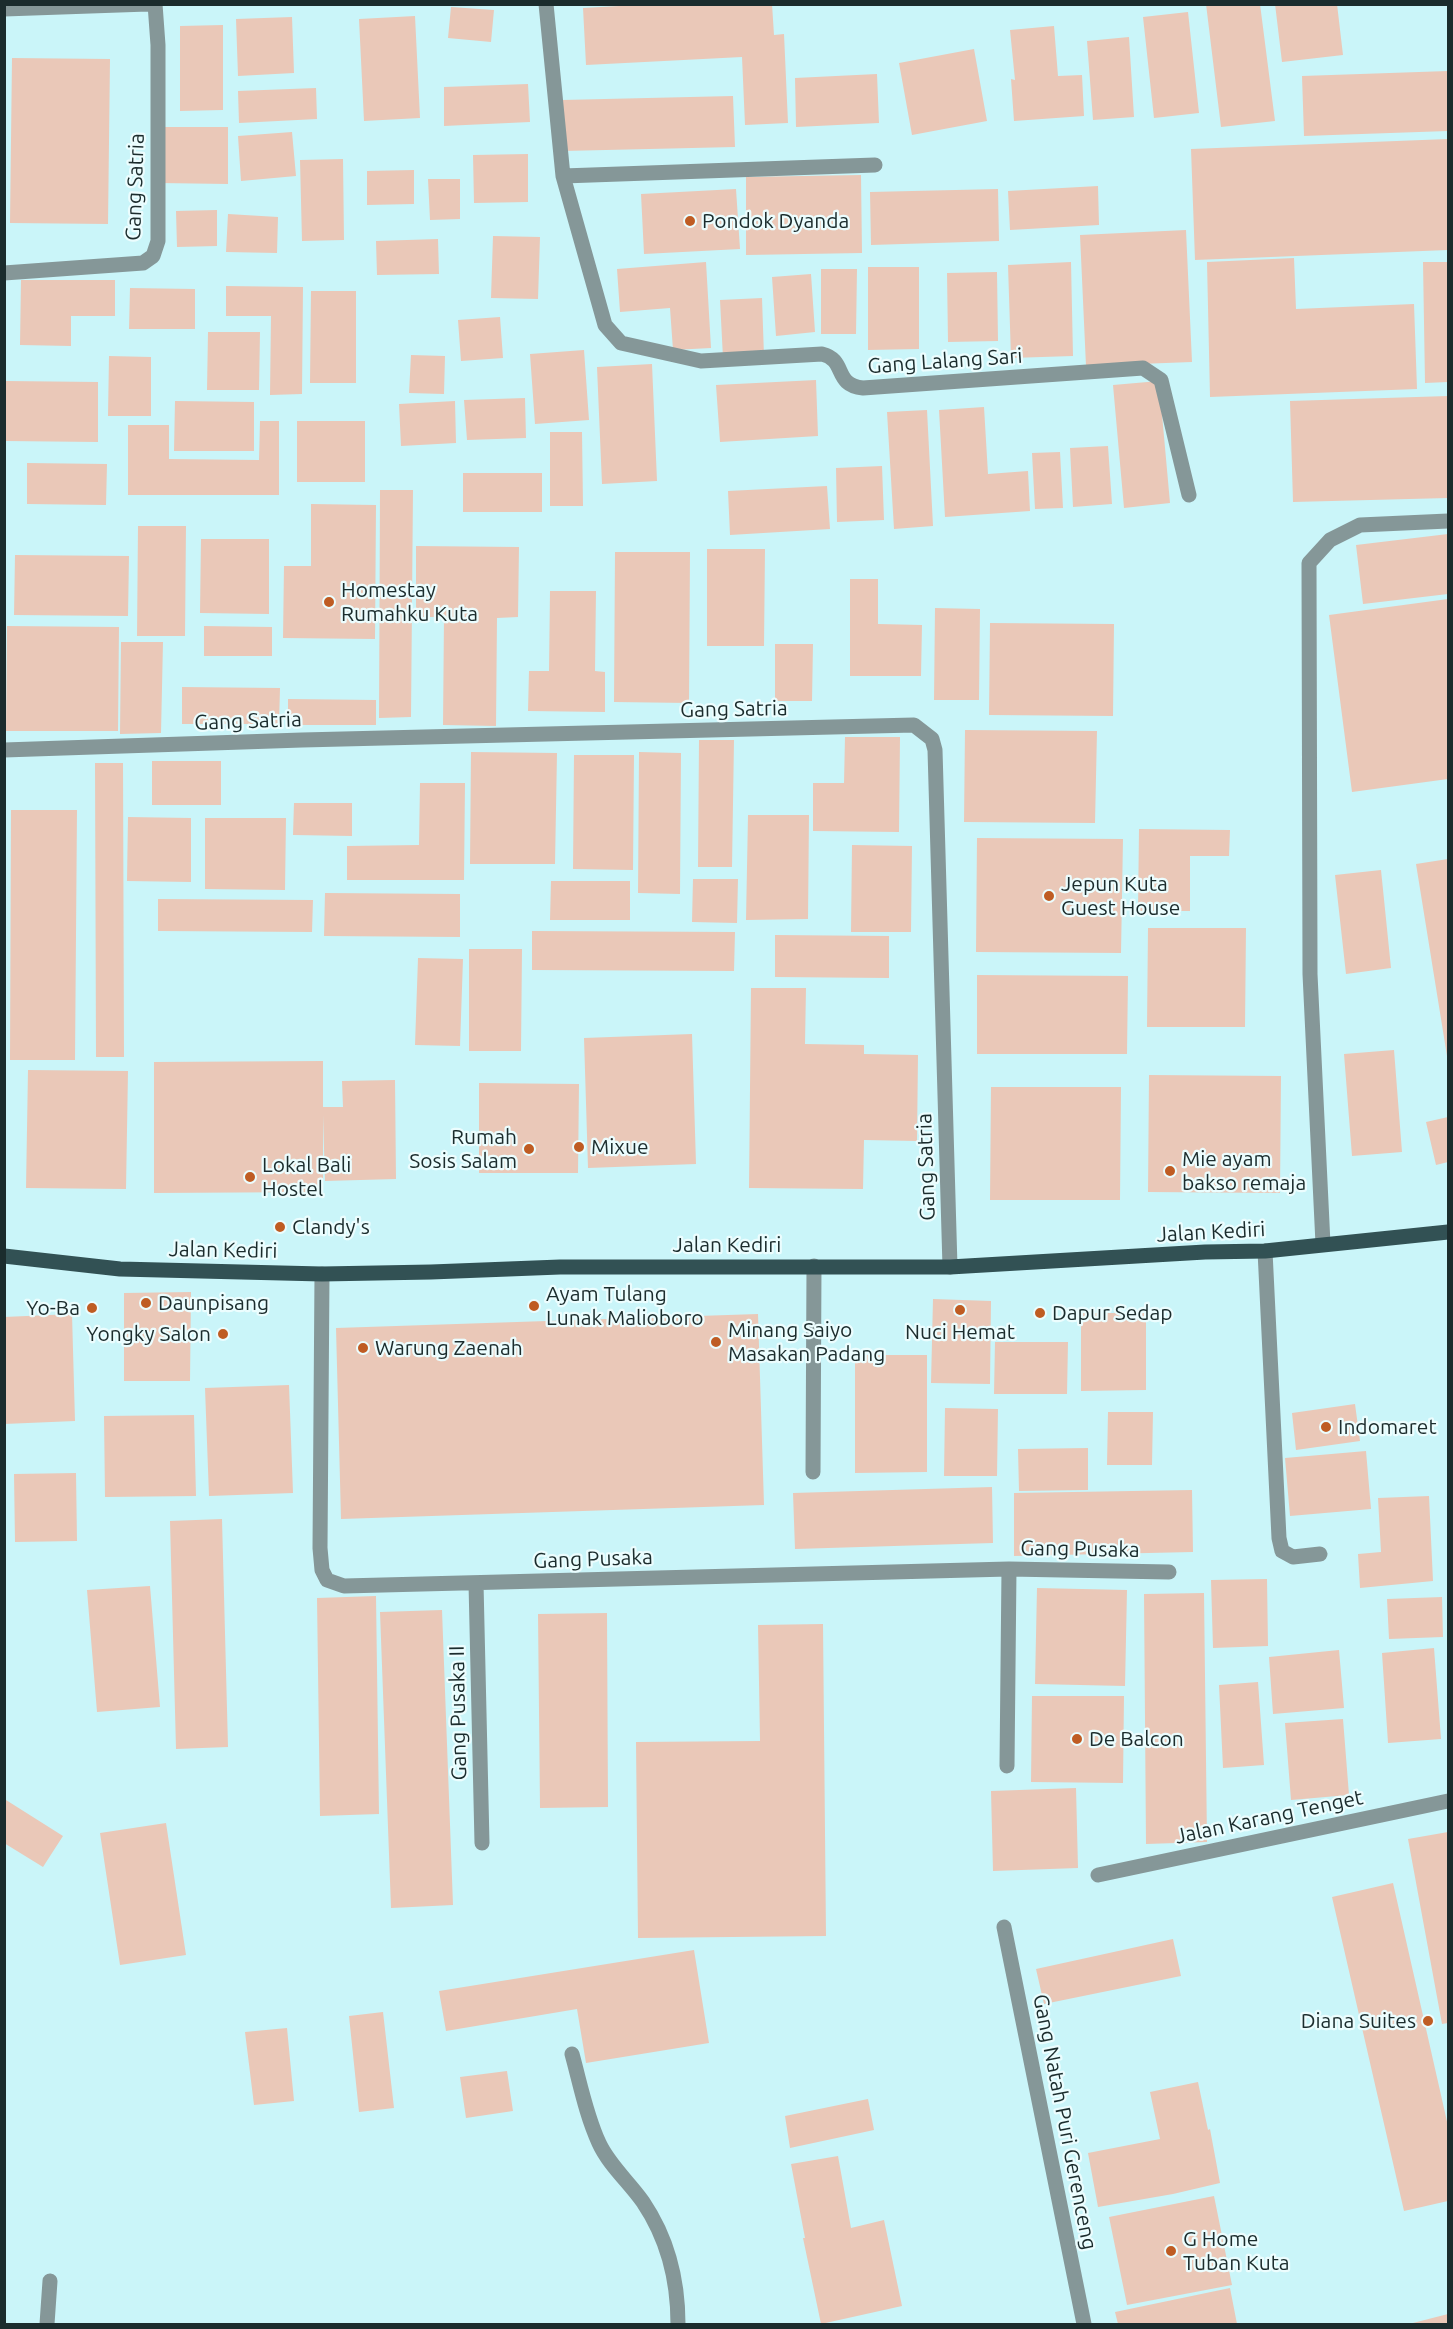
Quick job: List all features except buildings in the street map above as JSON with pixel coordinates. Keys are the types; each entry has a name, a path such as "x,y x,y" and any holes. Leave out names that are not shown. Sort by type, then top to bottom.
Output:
{"main road":[{"name":"Jalan Kediri","path":"4,1256 120,1269 322,1274 560,1267 950,1267 1265,1251 1449,1233"}],"street":[{"path":"4,9 148,4"},
{"name":"Gang Satria","path":"4,273 144,263 153,256 158,241 158,45 155,4"},
{"name":"Gang Lalang Sari","path":"546,4 563,176 605,325 621,343 701,361 822,354 834,359 845,381 853,387 863,388 1143,368 1161,380 1189,495"},
{"path":"563,176 875,165"},
{"path":"1323,1244 1310,974 1309,563 1330,540 1360,525 1449,520"},
{"name":"Gang Satria","path":"4,750 302,740 914,725 932,739 935,750 950,1267"},
{"path":"1265,1251 1279,1538 1282,1551 1293,1557 1320,1554"},
{"path":"813,1472 814,1266"},
{"name":"Gang Pusaka","path":"322,1274 320,1548 324,1575 327,1580 335,1584 344,1586 1009,1569 1168,1572"},
{"path":"1007,1766 1009,1569"},
{"name":"Gang Pusaka II","path":"476,1583 482,1843"},
{"name":"Jalan Karang Tenget","path":"1098,1875 1449,1801"},
{"name":"Gang Natah Puri Gerenceng","path":"1004,1927 1084,2325"},
{"path":"572,2054 590,2120 600,2145 643,2203 664,2240 672,2264 678,2306 678,2325"},
{"path":"48,2325 50,2281"}],"place":[{"name":"Pondok Dyanda","path":"690,221"},
{"name":"Homestay Rumahku Kuta","path":"329,602"},
{"name":"Jepun Kuta Guest House","path":"1049,896"},
{"name":"Mixue","path":"579,1147"},
{"name":"Rumah Sosis Salam","path":"529,1149"},
{"name":"Mie ayam bakso remaja","path":"1170,1171"},
{"name":"Lokal Bali Hostel","path":"250,1177"},
{"name":"Clandy's","path":"280,1227"},
{"name":"Daunpisang","path":"146,1303"},
{"name":"Ayam Tulang Lunak Malioboro","path":"534,1306"},
{"name":"Yo-Ba","path":"92,1308"},
{"name":"Nuci Hemat","path":"960,1310"},
{"name":"Dapur Sedap","path":"1040,1313"},
{"name":"Yongky Salon","path":"223,1334"},
{"name":"Minang Saiyo Masakan Padang","path":"716,1342"},
{"name":"Warung Zaenah","path":"363,1348"},
{"name":"Indomaret","path":"1326,1427"},
{"name":"De Balcon","path":"1077,1739"},
{"name":"Diana Suites","path":"1428,2021"},
{"name":"G Home Tuban Kuta","path":"1171,2251"}]}
